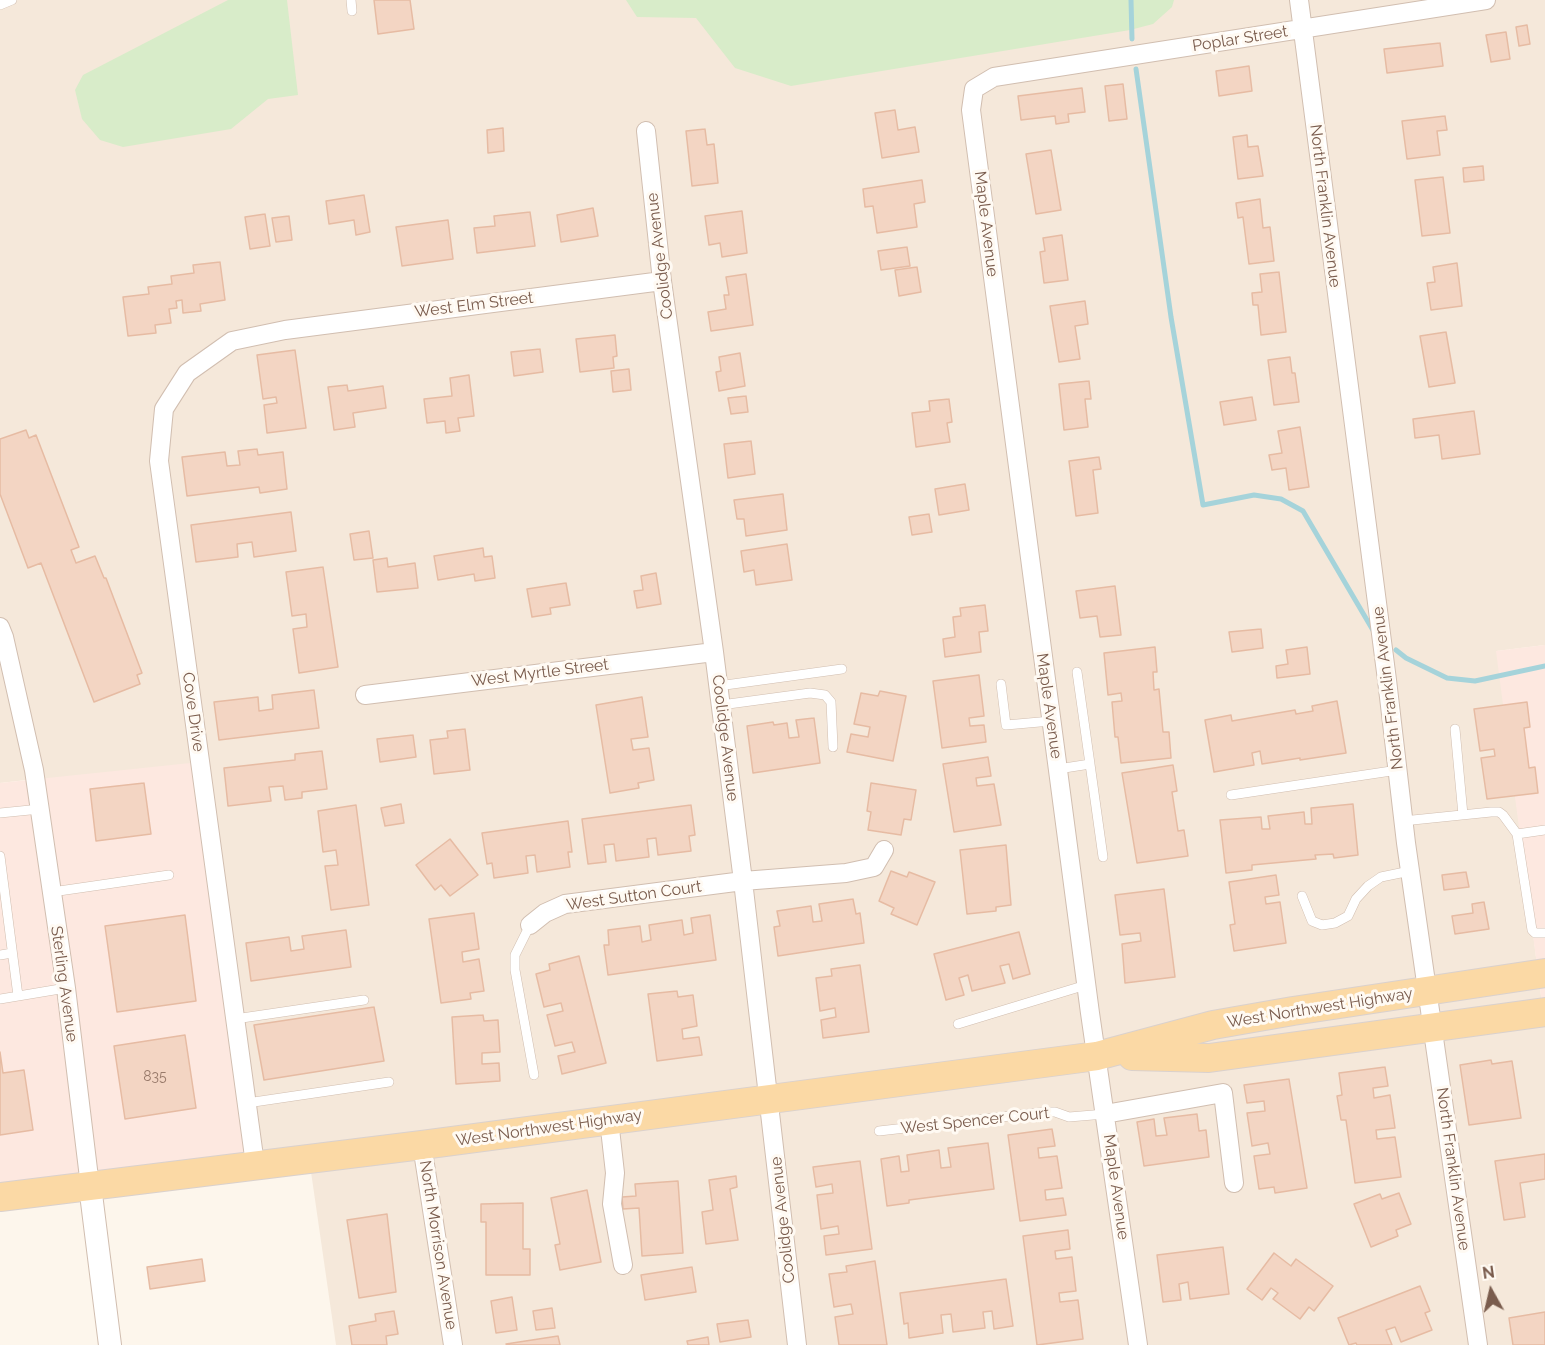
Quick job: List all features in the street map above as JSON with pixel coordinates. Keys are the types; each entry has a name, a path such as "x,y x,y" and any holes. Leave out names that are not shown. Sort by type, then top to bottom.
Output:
{"main road":[{"name":"West Northwest Highway","path":"0,1197 422,1145 1097,1056 1213,1025 1545,973"},
{"name":"West Northwest Highway","path":"1097,1056 1209,1058 1545,1012"}],"street":[{"name":"North Franklin Avenue","path":"1299,0 1403,820 1478,1345"},
{"name":"Poplar Street","path":"994,77 1486,0"},
{"name":"Maple Avenue","path":"994,77 974,89 971,110 1086,985 1138,1345"},
{"name":"Coolidge Avenue","path":"646,131 662,281 714,652 743,881 797,1345"},
{"name":"West Elm Street","path":"285,330 662,281"},
{"name":"Cove Drive","path":"255,1164 159,461 164,409 187,373 232,341 285,330"},
{"name":"Sterling Avenue","path":"0,627 34,770 40,809 66,988 110,1345"},
{"name":"West Myrtle Street","path":"365,695 714,652"},
{"name":"West Sutton Court","path":"530,925 545,913 565,904 743,881 846,873 874,867 884,850"},
{"path":"1105,1114 1223,1093 1234,1182"},
{"path":"609,1120 615,1173 612,1204 623,1265"},
{"name":"North Morrison Avenue","path":"422,1145 453,1345"}],"lane":[{"path":"0,5 12,0"},
{"path":"351,0 352,11"},
{"path":"718,686 842,669"},
{"path":"1077,672 1103,857"},
{"path":"1001,684 1006,725 1051,721"},
{"path":"721,705 810,693 825,695 831,702 833,747"},
{"path":"1455,729 1463,815"},
{"path":"1058,769 1090,764"},
{"path":"1232,795 1398,770"},
{"path":"0,813 40,809"},
{"path":"1403,820 1499,812 1509,821 1517,834 1532,930 1535,933 1545,933"},
{"path":"1517,834 1545,830"},
{"path":"0,858 3,907 18,996"},
{"path":"1302,896 1312,921 1322,925 1335,923 1348,916 1356,899 1368,886 1381,877 1410,871"},
{"path":"52,892 169,875"},
{"path":"530,925 515,955 515,970 534,1075"},
{"path":"0,955 12,953"},
{"path":"957,1024 1086,985"},
{"path":"0,999 66,988"},
{"path":"235,1019 364,1000"},
{"path":"247,1103 389,1083"},
{"name":"West Spencer Court","path":"879,1131 1045,1112 1055,1112 1069,1117 1105,1114"}],"shaded area":[{"path":"0,0 1545,0 1545,645 1497,651 1545,1027 1545,1345 336,1345 309,1158 255,1164 35,779 0,783"},
{"path":"1545,645 1545,1027 1496,651"},
{"path":"200,762 255,1164 0,1197 0,783"}],"green space":[{"path":"228,0 287,0 298,95 268,99 231,129 123,147 100,140 82,119 75,90 83,75"},
{"path":"626,0 1174,0 1172,7 1153,24 1130,30 791,86 735,68 696,18 637,17"}],"building":[{"path":"374,0 410,0 414,29 378,34"},
{"path":"1527,25 1530,44 1519,46 1516,27"},
{"path":"1506,32 1510,59 1491,62 1486,35"},
{"path":"1440,43 1443,66 1387,73 1384,49"},
{"path":"1249,66 1252,91 1219,96 1216,71"},
{"path":"1123,84 1127,119 1109,121 1105,86"},
{"path":"1082,88 1085,112 1068,114 1069,122 1056,124 1055,116 1021,120 1018,96"},
{"path":"895,110 898,130 915,127 919,152 882,158 875,113"},
{"path":"1445,116 1447,130 1437,131 1440,155 1407,159 1402,121"},
{"path":"503,128 504,151 488,153 487,130"},
{"path":"705,129 707,145 714,144 718,183 692,186 686,131"},
{"path":"1247,135 1248,147 1258,146 1263,176 1238,179 1233,137"},
{"path":"1051,150 1061,210 1036,214 1026,154"},
{"path":"1483,166 1484,180 1464,182 1463,168"},
{"path":"1443,177 1450,233 1422,236 1415,180"},
{"path":"922,180 925,202 914,204 917,227 877,233 873,206 865,207 863,189"},
{"path":"364,195 370,232 356,235 354,220 329,224 326,201"},
{"path":"1260,199 1263,228 1270,227 1274,261 1249,264 1243,217 1238,218 1236,203"},
{"path":"593,208 598,236 561,242 557,215"},
{"path":"742,211 747,253 722,257 720,243 709,245 705,216"},
{"path":"530,212 535,246 477,253 474,228 495,226 494,216"},
{"path":"265,214 270,246 250,249 245,217"},
{"path":"289,216 292,240 276,242 272,218"},
{"path":"448,220 453,259 402,266 396,227"},
{"path":"1062,235 1068,280 1044,283 1040,252 1045,251 1043,238"},
{"path":"907,247 910,266 881,270 878,251"},
{"path":"220,262 225,300 200,304 201,311 183,313 182,300 176,301 177,308 169,309 171,323 155,325 156,333 128,336 123,297 149,294 148,287 172,284 171,276 194,273 193,265"},
{"path":"1457,263 1462,306 1431,310 1427,283 1435,282 1433,267"},
{"path":"917,267 921,292 899,296 895,270"},
{"path":"1279,272 1286,332 1261,335 1258,305 1253,305 1252,293 1262,292 1260,274"},
{"path":"746,274 753,325 711,331 708,312 726,309 724,295 729,295 726,277"},
{"path":"1085,301 1088,324 1075,326 1080,359 1059,362 1050,306"},
{"path":"1446,332 1455,383 1429,387 1420,336"},
{"path":"615,335 617,356 613,357 614,368 580,372 576,339"},
{"path":"540,349 543,372 514,376 511,352"},
{"path":"295,350 306,428 267,433 264,405 277,403 276,397 263,399 257,355"},
{"path":"740,353 745,386 719,391 716,372 721,371 719,357"},
{"path":"1290,357 1299,402 1274,405 1268,360"},
{"path":"629,369 631,390 613,392 611,371"},
{"path":"469,375 474,416 458,418 460,431 446,433 445,421 427,423 424,399 452,396 450,378"},
{"path":"1089,381 1091,399 1085,399 1088,427 1064,430 1059,384"},
{"path":"347,385 348,391 383,386 386,408 353,413 355,427 334,430 328,387"},
{"path":"746,396 748,412 731,414 728,398"},
{"path":"1252,397 1256,420 1224,425 1220,402"},
{"path":"949,399 952,422 947,423 950,442 916,447 912,413 930,411 929,401"},
{"path":"1474,411 1480,454 1442,459 1439,435 1415,438 1413,419"},
{"path":"1300,427 1309,487 1289,490 1286,468 1272,470 1269,455 1282,453 1278,431"},
{"path":"26,430 29,438 36,435 79,547 71,550 76,563 95,556 106,578 142,673 137,675 140,684 94,702 41,563 28,568 0,494 0,439"},
{"path":"751,441 755,474 728,478 724,444"},
{"path":"257,449 258,455 283,452 287,489 260,493 259,487 187,496 182,457 225,452 227,466 240,465 238,451"},
{"path":"1099,457 1101,469 1093,470 1098,513 1076,516 1069,461"},
{"path":"965,484 969,510 939,515 935,489"},
{"path":"783,494 787,530 746,536 744,519 737,519 734,500"},
{"path":"291,512 296,551 254,557 252,542 237,544 238,557 196,562 191,525"},
{"path":"929,514 932,532 912,535 909,517"},
{"path":"369,531 373,558 354,560 350,534"},
{"path":"787,544 792,580 756,585 754,570 744,572 741,551"},
{"path":"483,548 484,557 492,556 495,578 475,581 474,574 438,580 434,556"},
{"path":"387,558 388,567 415,563 418,588 377,592 373,560"},
{"path":"323,567 338,667 299,673 293,629 307,627 306,614 292,616 286,572"},
{"path":"656,573 661,604 637,608 634,591 643,590 641,576"},
{"path":"566,583 570,605 550,608 551,614 532,617 527,589"},
{"path":"1115,586 1121,635 1100,637 1097,616 1080,618 1076,591"},
{"path":"985,605 988,631 979,632 981,652 945,657 943,639 955,637 953,617 961,616 960,608"},
{"path":"1261,629 1263,648 1232,652 1229,632"},
{"path":"1155,647 1157,672 1153,672 1154,690 1159,689 1163,732 1169,732 1171,758 1121,763 1118,737 1115,737 1112,702 1122,701 1121,693 1108,695 1104,653"},
{"path":"1307,647 1310,674 1277,678 1276,666 1288,664 1286,650"},
{"path":"979,675 984,716 969,718 970,726 984,725 986,742 942,748 933,681"},
{"path":"314,690 319,728 219,740 214,702 258,697 259,711 273,709 272,695"},
{"path":"880,691 906,696 893,761 847,752 851,734 868,737 870,727 854,724 861,693 878,696"},
{"path":"642,697 648,737 631,739 633,750 649,748 654,780 638,783 639,788 610,793 596,705"},
{"path":"1337,701 1346,753 1262,764 1260,751 1252,753 1254,765 1214,772 1205,720 1231,715 1232,721 1295,710 1296,714 1313,711 1312,706"},
{"path":"1527,702 1530,727 1524,728 1529,768 1535,767 1538,793 1487,799 1481,758 1495,756 1494,749 1480,751 1474,709"},
{"path":"814,718 820,763 753,773 747,726 773,722 774,725 787,723 789,738 799,737 796,720"},
{"path":"465,729 470,770 434,774 430,740 448,738 447,731"},
{"path":"413,735 416,757 380,762 377,739"},
{"path":"322,751 327,789 302,792 302,798 285,800 283,786 269,787 271,801 228,806 224,768 295,760 295,754"},
{"path":"988,757 991,776 976,778 977,786 994,784 1001,825 954,832 943,764"},
{"path":"1173,765 1177,791 1172,792 1178,831 1184,830 1188,856 1137,863 1122,773"},
{"path":"144,783 151,834 96,841 90,789"},
{"path":"871,783 916,790 911,820 904,819 901,835 868,830 871,812 867,811"},
{"path":"401,804 404,823 385,826 381,808"},
{"path":"1353,804 1358,855 1334,858 1333,854 1315,855 1316,859 1252,865 1252,870 1226,873 1220,820 1261,817 1262,829 1270,829 1268,816 1304,812 1305,824 1312,824 1311,808"},
{"path":"356,805 369,905 331,910 325,866 338,865 336,850 323,852 318,811"},
{"path":"691,805 695,835 689,836 691,851 658,855 656,838 647,839 649,857 616,861 614,844 604,845 606,862 588,864 582,819"},
{"path":"568,821 572,852 568,852 570,867 537,872 535,855 526,856 528,873 494,878 492,863 487,864 482,833"},
{"path":"450,839 478,875 450,896 441,885 435,890 416,865"},
{"path":"1006,845 1011,905 996,907 996,911 967,914 960,850"},
{"path":"891,871 907,877 909,872 935,882 917,925 891,914 894,908 879,901"},
{"path":"1466,872 1469,887 1444,890 1442,875"},
{"path":"1276,875 1279,895 1265,897 1266,904 1280,902 1286,943 1234,951 1230,925 1235,924 1229,882"},
{"path":"1164,889 1175,977 1125,983 1122,944 1141,941 1140,933 1120,935 1115,895"},
{"path":"853,899 856,914 860,913 864,943 778,956 774,927 780,926 777,911 811,906 813,922 822,921 819,904"},
{"path":"1484,902 1489,929 1455,934 1452,916 1473,913 1472,904"},
{"path":"474,913 479,949 462,952 463,962 479,959 484,991 470,993 471,999 441,1003 429,919"},
{"path":"185,915 196,1001 117,1012 105,926"},
{"path":"710,915 716,960 608,975 604,945 609,945 608,930 640,926 642,942 651,940 649,925 682,920 684,935 693,933 691,918"},
{"path":"346,930 351,967 251,981 246,943 289,937 291,951 304,949 302,936"},
{"path":"1019,932 1030,974 1013,979 1009,964 1000,966 1005,983 972,991 968,975 959,978 964,995 946,1000 934,954"},
{"path":"579,956 606,1063 562,1074 558,1056 575,1052 572,1042 555,1046 547,1015 563,1011 561,1003 544,1007 536,974 550,970 549,964"},
{"path":"860,965 869,1032 823,1038 821,1020 836,1017 835,1008 820,1011 816,978 832,976 831,969"},
{"path":"677,991 678,997 693,995 697,1026 682,1029 683,1039 699,1037 702,1055 657,1061 648,994"},
{"path":"374,1007 384,1061 264,1080 254,1025"},
{"path":"483,1015 484,1021 498,1020 500,1052 482,1053 482,1064 499,1063 500,1081 456,1084 452,1017"},
{"path":"185,1035 196,1108 125,1119 114,1046"},
{"path":"0,1052 3,1073 24,1070 33,1130 0,1135"},
{"path":"1491,1060 1492,1064 1512,1061 1521,1118 1469,1125 1460,1065"},
{"path":"1385,1067 1388,1086 1373,1088 1374,1098 1390,1095 1395,1128 1376,1130 1377,1139 1395,1137 1401,1177 1355,1183 1346,1120 1341,1120 1337,1096 1342,1095 1339,1073"},
{"path":"1289,1079 1307,1188 1275,1193 1274,1187 1259,1189 1254,1156 1270,1154 1268,1143 1252,1146 1247,1113 1265,1111 1264,1101 1247,1103 1244,1085"},
{"path":"1197,1114 1199,1131 1206,1130 1209,1157 1144,1166 1137,1122 1154,1119 1156,1136 1167,1135 1164,1118"},
{"path":"1052,1129 1055,1146 1038,1148 1039,1158 1057,1156 1062,1188 1045,1190 1046,1200 1063,1198 1066,1215 1020,1221 1008,1135"},
{"path":"988,1143 994,1189 909,1200 909,1203 887,1206 881,1159 899,1156 901,1172 909,1171 907,1155 939,1150 941,1168 951,1167 948,1148"},
{"path":"1545,1154 1545,1179 1520,1183 1525,1217 1504,1220 1495,1161"},
{"path":"860,1161 872,1249 826,1255 824,1236 839,1234 838,1226 821,1229 817,1195 833,1193 832,1184 816,1187 813,1167"},
{"path":"736,1176 737,1187 730,1189 738,1240 706,1244 702,1212 713,1210 709,1180"},
{"path":"678,1181 683,1253 642,1256 639,1208 623,1209 622,1197 636,1196 635,1184"},
{"path":"587,1190 601,1262 560,1270 555,1245 560,1244 551,1198"},
{"path":"1399,1193 1411,1224 1396,1230 1398,1236 1371,1247 1354,1204 1380,1194 1382,1199"},
{"path":"523,1203 523,1249 530,1249 530,1275 486,1275 486,1222 481,1222 481,1204"},
{"path":"387,1214 396,1292 359,1298 347,1220"},
{"path":"1068,1230 1070,1249 1055,1251 1056,1259 1072,1257 1076,1291 1059,1293 1060,1302 1078,1300 1083,1339 1037,1345 1023,1236"},
{"path":"1223,1247 1229,1294 1190,1299 1188,1282 1179,1284 1181,1300 1163,1302 1157,1255"},
{"path":"1274,1253 1291,1266 1296,1259 1333,1286 1314,1311 1309,1307 1300,1319 1273,1299 1278,1293 1271,1288 1262,1300 1247,1289"},
{"path":"202,1259 205,1281 150,1289 147,1267"},
{"path":"875,1261 887,1345 839,1345 835,1317 853,1314 851,1304 834,1307 829,1274 847,1272 846,1266"},
{"path":"692,1267 696,1292 645,1300 641,1275"},
{"path":"1006,1279 1013,1326 994,1329 992,1311 983,1312 985,1328 953,1332 951,1314 941,1315 943,1333 909,1338 908,1323 904,1324 900,1293"},
{"path":"1420,1286 1430,1311 1425,1313 1432,1330 1401,1342 1395,1327 1386,1330 1392,1345 1357,1345 1356,1343 1349,1345 1338,1318"},
{"path":"512,1297 517,1330 496,1333 491,1301"},
{"path":"552,1308 555,1328 536,1330 533,1311"},
{"path":"394,1311 398,1334 386,1336 387,1345 352,1345 349,1326 376,1321 375,1314"},
{"path":"1545,1312 1545,1345 1513,1345 1509,1318"},
{"path":"748,1320 751,1337 720,1342 717,1324"},
{"path":"558,1336 560,1345 506,1344"},
{"path":"708,1337 709,1345 688,1345 687,1341"}],"waterway":[{"path":"1131,0 1132,39"},
{"path":"1136,69 1171,317 1203,505 1254,495 1281,499 1303,511 1374,632"},
{"path":"1396,650 1406,658 1447,678 1475,681 1545,666"}]}
